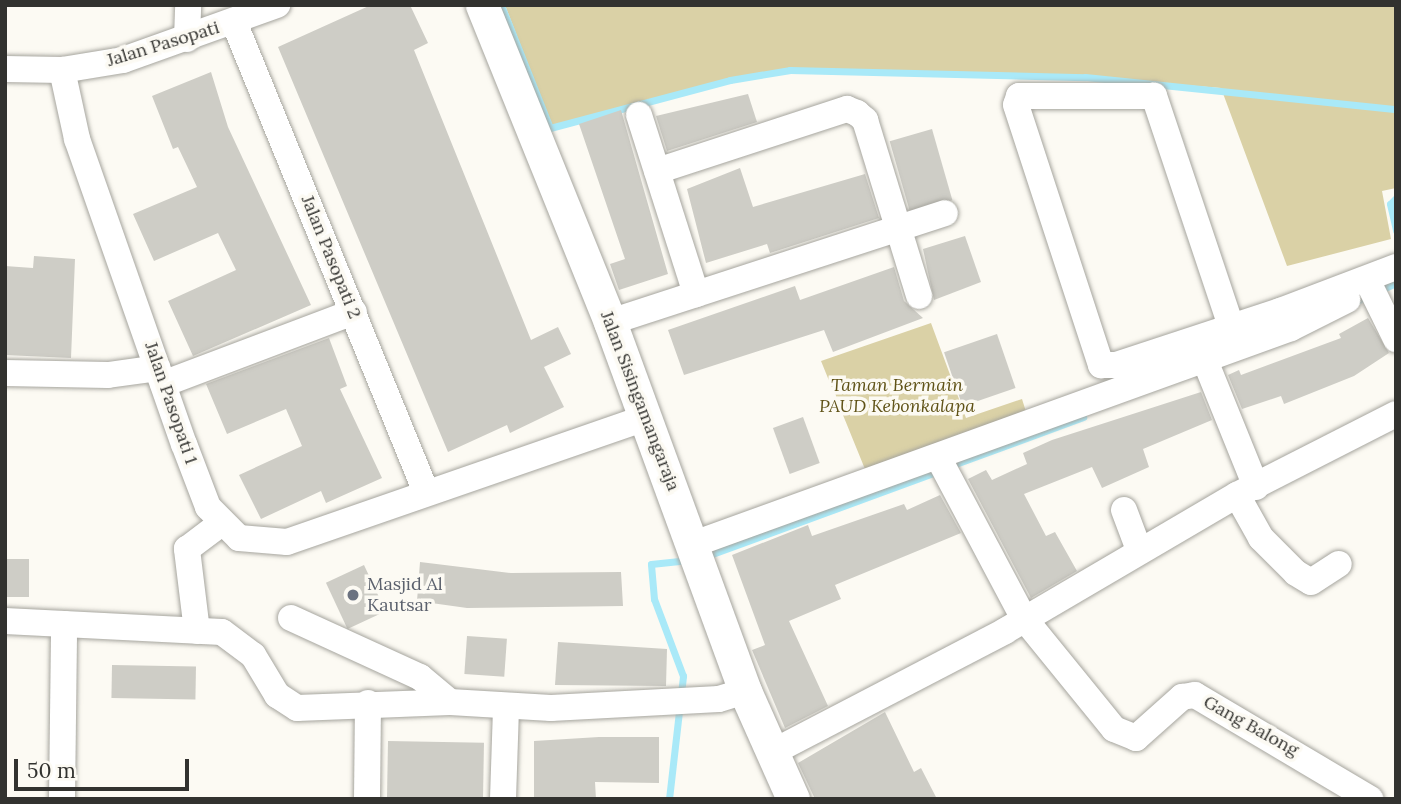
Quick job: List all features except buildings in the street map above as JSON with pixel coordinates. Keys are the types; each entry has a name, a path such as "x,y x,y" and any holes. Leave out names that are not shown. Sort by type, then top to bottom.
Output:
{"main road":[{"name":"Jalan Sisingamangaraja","path":"482,5 610,323 698,556 732,695 771,752 793,799"}],"street":[{"path":"187,39 188,5"},
{"name":"Jalan Pasopati","path":"5,69 62,70 123,60 276,5"},
{"name":"Jalan Pasopati 2","path":"234,22 426,492"},
{"name":"Jalan Pasopati 1","path":"62,70 77,139 208,507 220,524"},
{"path":"1231,326 1154,96 1019,96 1016,105 1101,365 1116,365 1231,326 1396,267"},
{"path":"657,171 847,109 865,120 919,296"},
{"path":"639,115 696,293"},
{"path":"610,323 945,213"},
{"path":"698,556 938,457 1291,328 1396,276"},
{"path":"1371,289 1396,339"},
{"path":"5,373 161,376 354,312"},
{"path":"1204,358 1261,538 1296,573 1311,582 1339,564"},
{"path":"198,631 187,549 220,524 239,538 286,542 646,418"},
{"path":"771,752 1023,617 1247,491 1392,423"},
{"path":"938,457 1023,617"},
{"path":"1125,510 1139,550"},
{"name":"Gang Balong","path":"1023,617 1124,735 1136,738 1182,696 1195,695 1370,799"},
{"path":"291,618 420,677 450,702"},
{"path":"5,621 222,632 245,646 287,704 297,708 368,703 450,702 506,708 669,703 732,695"},
{"path":"62,799 64,624"},
{"path":"367,799 368,703"},
{"path":"503,799 506,708"}],"green space":[{"path":"505,5 1396,5 1396,188 1382,191 1391,239 1287,266 1221,88 1085,77 790,70 730,80 552,127"},
{"name":"Taman Bermain PAUD Kebonkalapa","path":"931,323 966,418 1022,399 1028,418 869,479 821,361"}],"waterway":[{"path":"501,5 550,128 730,80 790,70 1085,77 1396,109"},
{"path":"1396,198 1390,204 1396,231"},
{"path":"1352,303 1396,283"},
{"path":"950,466 1083,417"},
{"path":"704,557 939,471"},
{"path":"669,799 683,676 654,599 651,564 689,560"}],"place":[{"name":"Masjid Al Kautsar","path":"353,595"}]}
